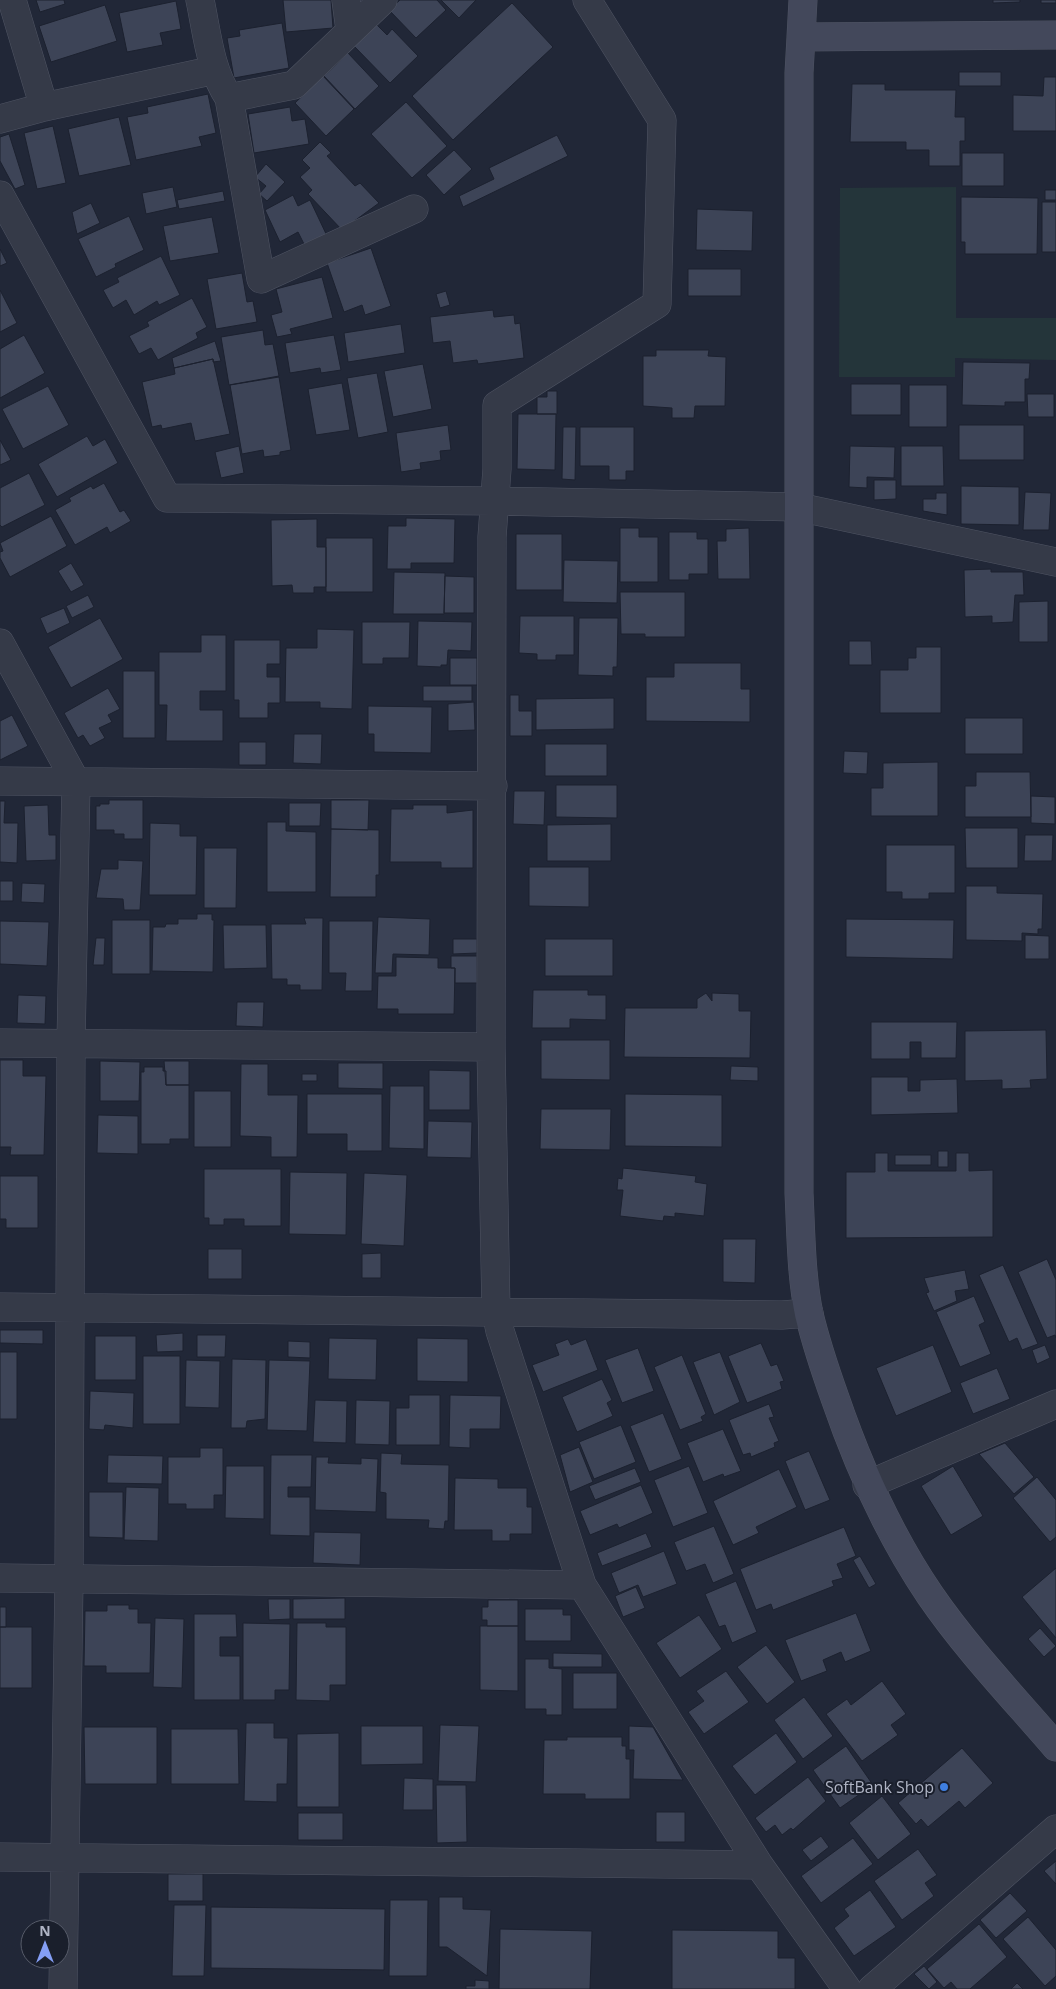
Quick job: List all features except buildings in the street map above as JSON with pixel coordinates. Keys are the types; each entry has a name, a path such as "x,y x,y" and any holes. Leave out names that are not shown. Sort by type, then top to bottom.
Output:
{"street":[{"path":"12,0 44,106"},
{"path":"200,0 215,70 220,85 229,98 261,279 414,209"},
{"path":"346,0 350,30"},
{"path":"229,98 294,85 383,0"},
{"path":"587,0 662,120 657,304 497,405 494,501 491,1047 496,1312 582,1585 760,1865 847,1989"},
{"path":"803,0 799,73 799,1193 803,1262 809,1313 819,1353 867,1485 901,1549 930,1596 971,1650 1056,1746"},
{"path":"801,36 1056,35"},
{"path":"0,119 44,106 70,103 215,70"},
{"path":"0,194 167,498 494,501 798,507 1056,562"},
{"path":"0,643 76,782 71,1044 69,1579 63,1989"},
{"path":"0,781 493,786"},
{"path":"0,1043 491,1047"},
{"path":"0,1306 782,1315 809,1313"},
{"path":"867,1485 1056,1404"},
{"path":"0,1578 582,1585"},
{"path":"872,1989 1056,1829"},
{"path":"0,1857 760,1865"}],"shaded area":[{"path":"956,187 956,318 1056,318 1056,360 955,358 955,377 839,377 840,188"}],"place":[{"name":"SoftBank Shop","path":"944,1787"}]}
